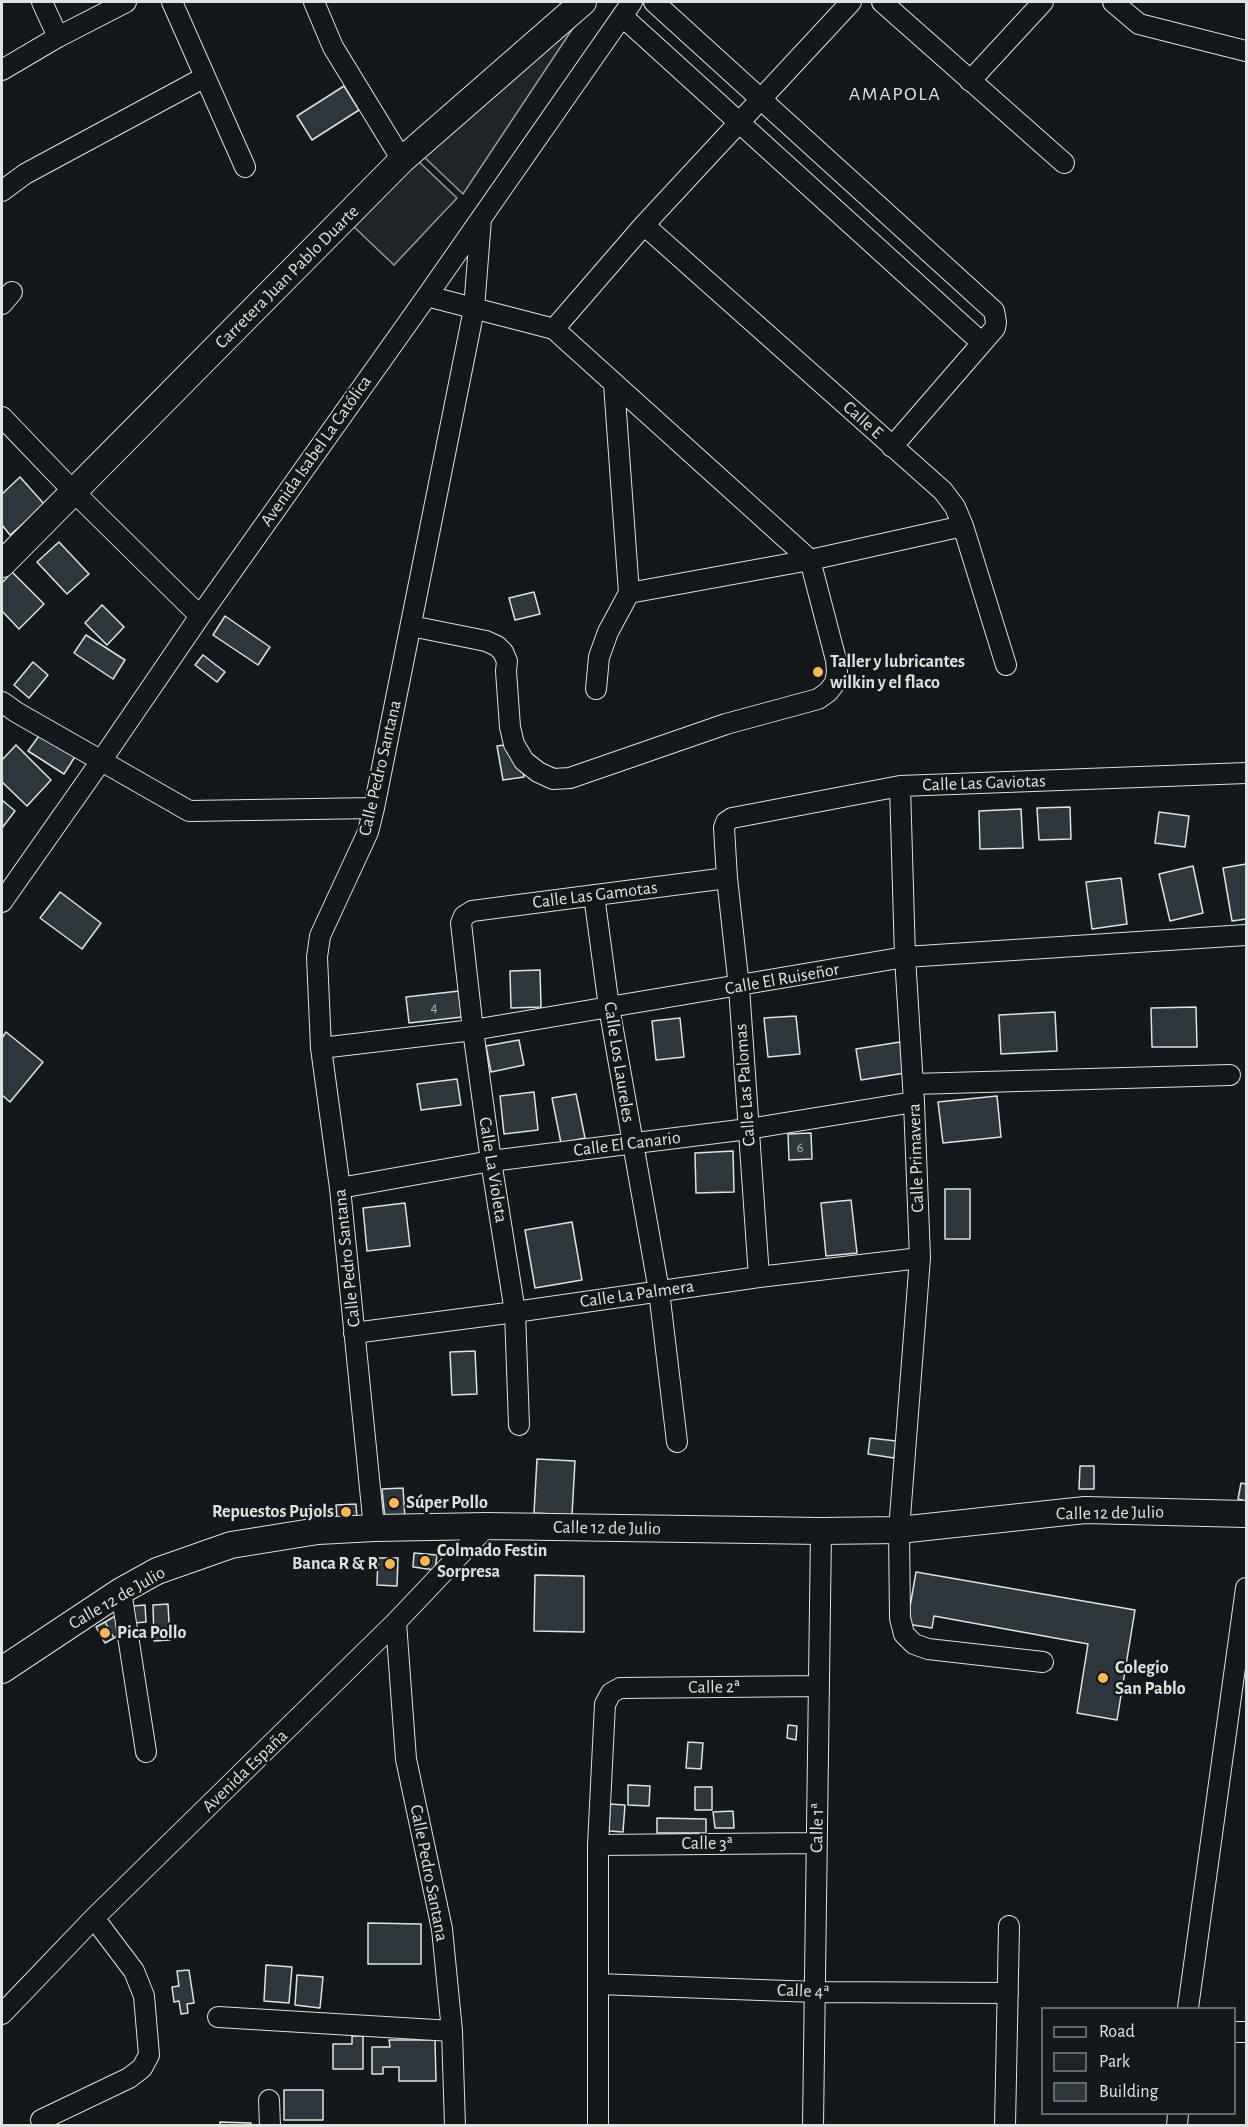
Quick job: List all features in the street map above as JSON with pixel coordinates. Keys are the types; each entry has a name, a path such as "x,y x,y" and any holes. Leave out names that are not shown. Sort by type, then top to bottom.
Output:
{"main road":[{"name":"Carretera Juan Pablo Duarte","path":"2,564 402,160 583,2"},
{"name":"Calle 12 de Julio","path":"2,1670 121,1591 157,1571 231,1545 318,1531 374,1527 487,1526 899,1530 1085,1510 1246,1514"}],"street":[{"path":"42,2 58,37"},
{"path":"2,70 58,37 126,2"},
{"path":"172,2 245,167"},
{"path":"314,2 333,47 402,160"},
{"path":"654,2 990,306 996,317 995,328 892,447"},
{"path":"554,329 644,225 851,2"},
{"path":"882,2 1064,163"},
{"path":"970,81 1042,2"},
{"path":"1113,2 1139,24 1246,51"},
{"path":"627,9 739,122 982,343"},
{"name":"Avenida Isabel La Católica","path":"2,902 200,615 427,296 627,9"},
{"path":"2,191 25,174 205,77"},
{"name":"Calle Pedro Santana","path":"374,1527 340,1188 321,1048 317,957 320,936 368,831 374,808 474,309 480,219"},
{"name":"Calle E","path":"644,225 943,491 955,507 963,526 1006,665"},
{"path":"411,626 486,641 503,652 507,661 510,727 514,744 524,761 553,780 570,778 726,724 818,699 835,683 836,660 810,560 554,329 427,296"},
{"path":"596,689 599,657 608,632 629,593 614,384"},
{"path":"2,417 8,436 74,492 200,615"},
{"path":"629,593 810,560 963,526"},
{"path":"2,702 189,811 374,808"},
{"name":"Calle Las Gaviotas","path":"726,822 732,818 900,786 1246,774"},
{"name":"Calle Primavera","path":"900,786 905,957 920,1258 899,1530 900,1617 904,1634 914,1644 928,1649 1043,1662"},
{"name":"Calle Las Palomas","path":"726,822 724,828 727,878 739,987 759,1277"},
{"name":"Calle Las Gamotas","path":"464,916 472,911 727,878"},
{"name":"Calle Los Laureles","path":"594,895 609,1007 659,1291 677,1442"},
{"name":"Calle La Violeta","path":"464,916 461,923 473,1030 515,1312 519,1425"},
{"name":"Calle El Ruiseñor","path":"321,1048 473,1030 739,987 905,957 1246,935"},
{"name":"Calle El Canario","path":"340,1188 491,1161 748,1129 913,1093 1230,1075"},
{"name":"Calle La Palmera","path":"354,1333 759,1277 920,1258"},
{"name":"Avenida España","path":"2,2014 94,1918 396,1622 487,1526"},
{"name":"Calle 1ª","path":"813,2126 821,1531"},
{"path":"1188,2007 1246,1588"},
{"path":"121,1591 147,1752"},
{"name":"Calle Pedro Santana","path":"396,1622 405,1759 442,1929 452,2031 455,2126"},
{"name":"Calle 2ª","path":"598,1845 605,1704 610,1694 620,1688 819,1686"},
{"name":"Calle 3ª","path":"598,1845 817,1844"},
{"path":"598,1845 598,2126"},
{"path":"41,2120 129,2078 142,2068 149,2055 144,1996 134,1971 94,1918"},
{"path":"1005,2126 1009,1926"},
{"name":"Calle 4ª","path":"598,1984 815,1992 1008,1993"},
{"path":"218,2017 452,2031"},
{"path":"269,2100 270,2126"}],"green space":[{"path":"589,4 463,194 421,154"},
{"path":"417,160 457,198 394,265 354,227"}],"building":[{"path":"344,86 359,110 312,140 297,116"},
{"path":"20,477 45,505 10,535 2,525 2,494"},
{"path":"59,542 89,574 67,594 37,562"},
{"path":"12,572 44,604 19,629 2,611 2,583"},
{"path":"534,592 540,614 515,620 509,598"},
{"path":"102,605 124,627 107,645 85,623"},
{"path":"225,616 270,647 258,665 213,635"},
{"path":"86,635 125,660 113,679 74,653"},
{"path":"203,655 225,672 217,682 195,665"},
{"path":"33,662 48,675 29,698 14,685"},
{"path":"41,733 76,755 64,774 28,751"},
{"path":"518,743 524,777 503,780 497,746"},
{"path":"16,745 51,780 27,806 2,782 2,760"},
{"path":"2,800 15,811 2,828"},
{"path":"1070,807 1071,839 1039,840 1037,808"},
{"path":"1021,809 1023,848 980,849 979,811"},
{"path":"1159,812 1189,816 1185,847 1155,843"},
{"path":"1246,864 1246,919 1232,921 1223,868"},
{"path":"1193,866 1203,913 1170,921 1159,874"},
{"path":"1121,878 1127,924 1092,929 1086,882"},
{"path":"60,892 101,923 82,949 40,918"},
{"path":"540,970 541,1007 511,1008 510,971"},
{"path":"459,991 462,1017 409,1023 406,997"},
{"path":"1196,1007 1197,1047 1152,1047 1151,1008"},
{"path":"1055,1012 1057,1051 1001,1054 999,1015"},
{"path":"796,1016 800,1054 768,1057 764,1018"},
{"path":"680,1018 684,1057 656,1060 652,1021"},
{"path":"6,1032 43,1062 10,1102 2,1095 2,1038"},
{"path":"519,1040 524,1065 491,1072 486,1046"},
{"path":"900,1042 905,1073 861,1080 856,1049"},
{"path":"457,1079 461,1105 421,1110 417,1084"},
{"path":"534,1092 538,1130 504,1134 500,1096"},
{"path":"576,1094 585,1138 561,1143 552,1098"},
{"path":"997,1096 1001,1137 943,1143 938,1102"},
{"path":"811,1133 812,1159 789,1160 788,1134"},
{"path":"733,1151 734,1192 696,1193 695,1153"},
{"path":"945,1189 970,1189 970,1239 945,1239"},
{"path":"851,1200 857,1253 826,1256 821,1203"},
{"path":"405,1203 410,1246 367,1251 363,1208"},
{"path":"572,1222 582,1280 535,1288 525,1230"},
{"path":"475,1351 477,1394 452,1395 450,1352"},
{"path":"870,1438 896,1441 894,1458 868,1454"},
{"path":"537,1459 575,1461 572,1515 534,1513"},
{"path":"1080,1466 1094,1466 1094,1489 1079,1489"},
{"path":"1241,1483 1246,1484 1246,1501 1238,1499"},
{"name":"Súper Pollo","path":"403,1488 405,1518 385,1519 382,1489"},
{"name":"Repuestos Pujols","path":"356,1504 357,1519 337,1521 336,1505"},
{"name":"Colmado Festin Sorpresa","path":"414,1553 437,1555 435,1570 413,1567"},
{"path":"378,1558 398,1558 397,1586 377,1585"},
{"name":"Colegio San Pablo","path":"916,1572 1135,1610 1117,1720 1077,1713 1088,1644 934,1616 932,1628 907,1624"},
{"path":"535,1575 584,1576 584,1632 534,1631"},
{"path":"168,1604 170,1640 154,1641 153,1605"},
{"path":"145,1605 146,1622 134,1623 133,1606"},
{"path":"117,1615 120,1634 114,1638 105,1622"},
{"name":"Pica Pollo","path":"105,1622 114,1638 105,1643 96,1627"},
{"path":"788,1725 797,1726 796,1740 787,1738"},
{"path":"688,1742 703,1743 701,1769 686,1768"},
{"path":"628,1785 650,1786 649,1806 628,1805"},
{"path":"695,1787 712,1787 712,1810 695,1810"},
{"path":"610,1804 625,1805 623,1832 609,1831"},
{"path":"733,1811 734,1828 715,1828 713,1812"},
{"path":"657,1818 706,1819 706,1833 657,1833"},
{"path":"368,1923 421,1924 421,1964 368,1964"},
{"path":"266,1965 292,1967 289,2003 264,2001"},
{"path":"189,1970 194,2003 187,2004 188,2013 181,2014 179,2001 174,2002 172,1987 179,1986 177,1971"},
{"path":"297,1975 323,1977 320,2008 295,2005"},
{"path":"352,2036 363,2036 363,2069 333,2069 333,2044 352,2044"},
{"path":"389,2040 435,2040 436,2081 399,2081 399,2067 383,2067 383,2074 372,2074 372,2047 390,2047"},
{"path":"284,2090 323,2090 323,2120 284,2120"},
{"path":"220,2122 251,2123 251,2126 220,2126"}],"place":[{"name":"Taller y lubricantes wilkin y el flaco","path":"818,672"},
{"name":"Súper Pollo","path":"394,1503"},
{"name":"Repuestos Pujols","path":"346,1512"},
{"name":"Colmado Festin Sorpresa","path":"425,1561"},
{"name":"Banca R & R","path":"390,1564"},
{"name":"Pica Pollo","path":"105,1633"},
{"name":"Colegio San Pablo","path":"1103,1678"}],"district":[{"name":"AMAPOLA","path":"895,94"}]}
